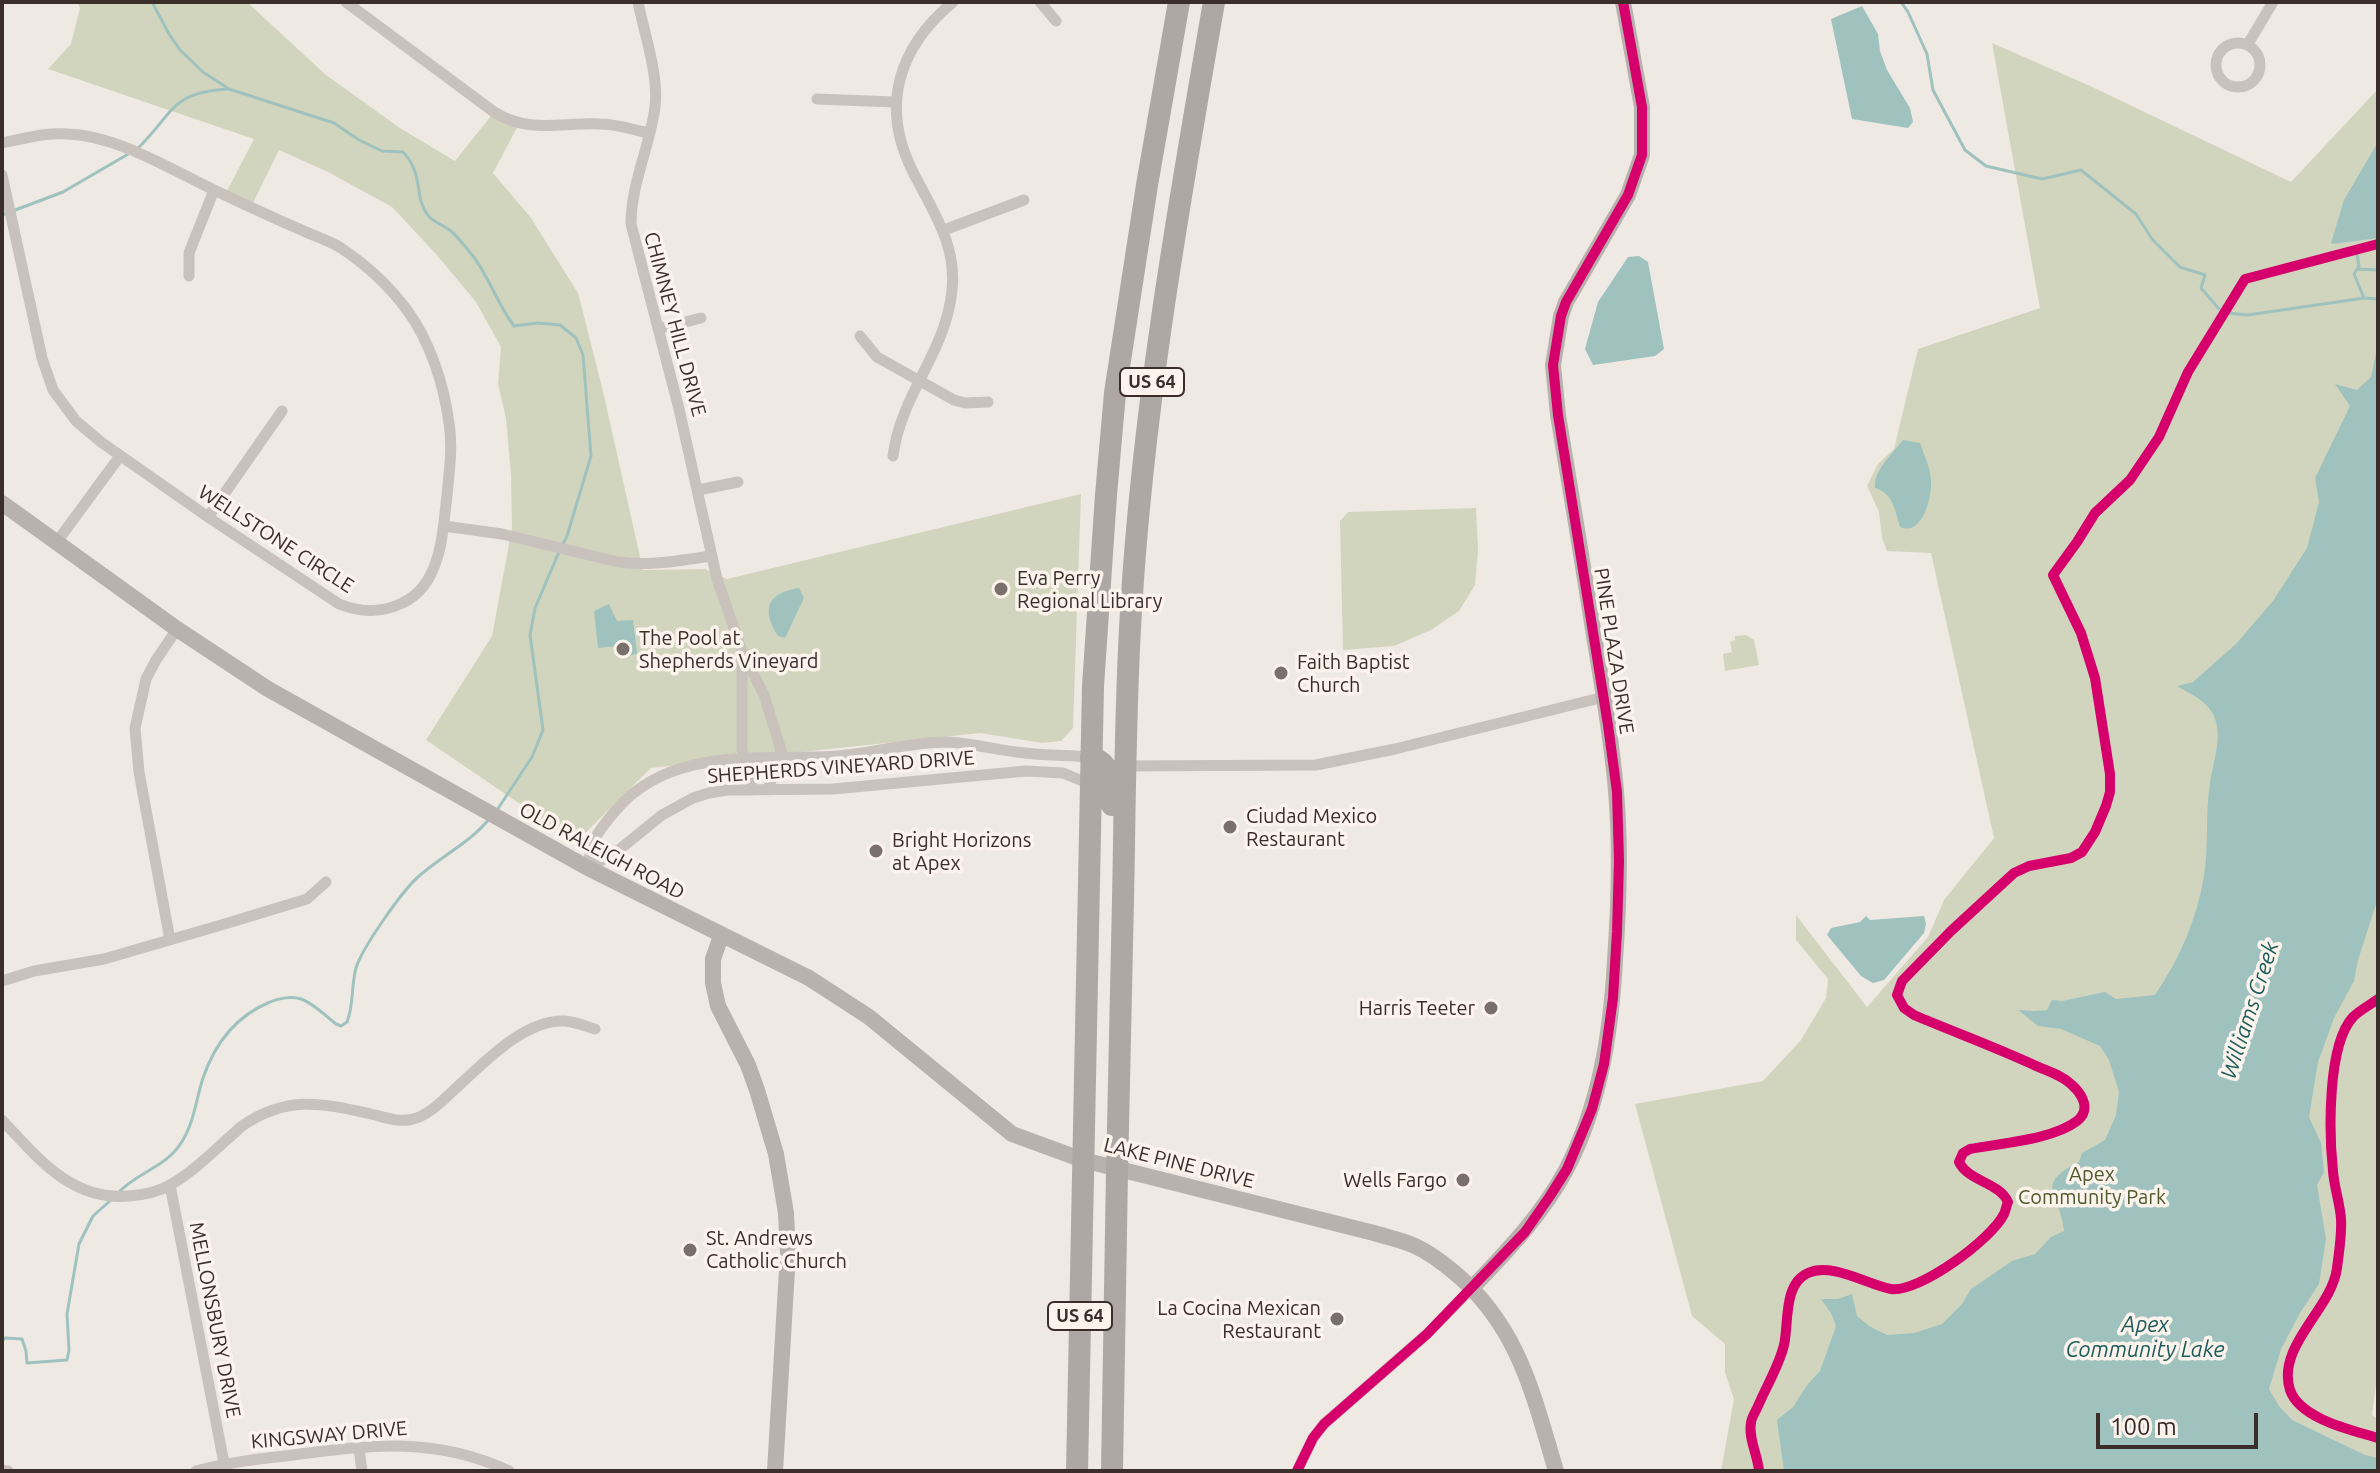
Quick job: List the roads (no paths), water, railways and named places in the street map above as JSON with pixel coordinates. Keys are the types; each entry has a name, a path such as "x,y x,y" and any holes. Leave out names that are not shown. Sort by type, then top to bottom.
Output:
{"highway":[{"name":"US 64","path":"1077,1471 1093,686 1115,393 1179,2"},
{"name":"US 64","path":"1112,1471 1125,766 1131,610 1150,399 1175,223 1213,4"},
{"path":"1100,588 1106,745 1112,757 1125,766"},
{"path":"1091,757 1101,760 1108,769 1112,785 1114,885 1123,900"}],"street":[{"path":"346,2 494,112 513,122 549,126 598,123 650,133"},
{"name":"CHIMNEY HILL DRIVE","path":"638,2 656,93 650,133 631,207 631,224 679,409 710,556 742,651 764,695 781,750 768,790"},
{"path":"893,456 904,410 932,358 949,314 953,270 944,230 904,151 895,102 913,46 935,17 953,2"},
{"path":"1040,2 1056,21"},
{"name":"PINE PLAZA DRIVE","path":"1472,1288 1519,1239 1567,1169 1592,1109 1604,1064 1613,998 1619,861 1617,792 1558,415 1553,365 1566,302 1628,195 1642,155 1642,107 1623,2"},
{"path":"2248,44 2273,2"},
{"path":"2248,44 2260,59 2259,73 2255,80 2242,87 2227,84 2217,73 2217,58 2226,46 2248,44"},
{"path":"817,99 895,102"},
{"name":"WELLSTONE CIRCLE","path":"2,143 66,133 131,150 339,247 379,279 408,311 424,340 443,392 450,425 451,455 444,526 435,565 413,597 390,609 366,611 339,604 120,456 76,421 53,390 39,347 2,175"},
{"path":"189,276 189,253 214,190"},
{"path":"944,230 1024,200"},
{"path":"658,329 701,318"},
{"path":"860,336 877,357 954,400 988,402"},
{"path":"208,517 282,411"},
{"path":"56,543 120,456"},
{"path":"698,490 738,482"},
{"name":"OLD RALEIGH ROAD","path":"2,503 177,629 268,689 588,868 721,936"},
{"path":"444,526 502,534 636,565 710,556"},
{"path":"170,940 139,772 135,728 146,679 177,629"},
{"name":"CHIMNEY HILL DRIVE","path":"742,651 743,759 753,790"},
{"path":"1125,766 1316,765 1386,751 1604,697"},
{"name":"SHEPHERDS VINEYARD DRIVE","path":"588,868 590,845 632,792 663,774 693,763 841,756 945,742 1026,754 1091,757"},
{"name":"SHEPHERDS VINEYARD DRIVE","path":"588,868 615,853 662,815 693,798 718,791 846,788 1045,771 1063,773 1085,782 1090,795"},
{"path":"2,981 34,971 104,959 307,899 326,882"},
{"path":"721,936 713,959 713,983 718,1006 757,1090 776,1154 786,1213 788,1253 775,1471"},
{"name":"LAKE PINE DRIVE","path":"721,936 809,978 869,1017 1012,1134 1083,1160 1411,1244 1433,1255 1472,1288 1494,1312 1510,1339 1535,1397 1556,1471"},
{"path":"2,1120 49,1169 67,1183 95,1194 121,1197 151,1193 170,1185 254,1117 277,1107 319,1103 393,1119 413,1119 434,1109 500,1049 526,1033 557,1021 569,1021 595,1029"},
{"name":"MELLONSBURY DRIVE","path":"170,1185 224,1463"},
{"path":"1297,1471 1313,1438 1324,1424 1420,1341 1472,1288"},
{"name":"KINGSWAY DRIVE","path":"196,1471 224,1463 416,1445 461,1454 509,1471"},
{"path":"359,1448 362,1471"},
{"path":"2,1470 8,1471"}],"water":[{"path":"1862,6 1878,34 1887,70 1910,108 1913,122 1908,128 1852,119 1831,19"},
{"path":"2378,142 2378,238 2333,244 2344,200"},
{"path":"1639,256 1648,262 1664,349 1655,356 1593,365 1585,349 1598,302 1628,257"},
{"name":"Apex Community Lake","path":"2378,344 2378,898 2354,981 2334,1018 2318,1062 2309,1117 2321,1143 2324,1172 2317,1185 2326,1239 2319,1284 2281,1349 2269,1389 2292,1420 2365,1455 2378,1458 2378,1471 1784,1471 1777,1420 1793,1407 1820,1371 1836,1326 1821,1299 1838,1299 1852,1294 1857,1316 1869,1326 1887,1335 1914,1333 1942,1324 1962,1304 1971,1289 2012,1261 2035,1254 2051,1237 2064,1231 2053,1185 2064,1170 2079,1162 2082,1153 2105,1140 2116,1115 2119,1092 2109,1060 2100,1046 2061,1029 2038,1026 2018,1010 2047,1010 2052,1000 2062,1001 2105,992 2116,999 2155,995 2172,967 2192,923 2201,892 2209,795 2218,737 2214,715 2210,710 2201,700 2177,686 2193,682 2236,644 2273,601 2307,548 2319,502 2315,478 2350,406 2335,384 2357,390 2371,377"},
{"path":"1903,440 1920,443 1931,481 1924,514 1908,529 1900,527 1890,498 1875,488 1880,469"},
{"path":"799,588 804,598 785,638 778,636 770,618 770,604 780,594"},
{"path":"609,604 617,621 633,620 637,653 624,658 617,646 598,648 594,611"},
{"path":"1866,916 1870,920 1924,916 1926,924 1924,933 1884,980 1873,983 1861,976 1827,935 1831,928 1860,922"}],"waterway":[{"path":"152,2 180,50 203,72 229,89 334,123 382,151 403,152 414,168 427,214 452,232 473,256 514,326 538,323 560,325 576,338 583,355 591,456 562,546"},
{"path":"1901,2 1927,54 1933,90 1965,150 1986,166 2042,179 2081,170 2136,214 2152,239 2180,267 2205,275 2201,288 2219,309"},
{"path":"137,149 183,100 209,91 229,89"},
{"path":"2,215 63,192 130,153"},
{"name":"Williams Creek","path":"2357,255 2359,266 2354,274 2364,298"},
{"name":"Williams Creek","path":"2358,269 2378,270"},
{"path":"2227,313 2248,315 2364,298 2378,299"},
{"path":"497,810 532,757 543,730 530,635 535,608 559,552"},
{"path":"119,1192 168,1158 181,1143 214,1053 228,1032 247,1015 274,1001 294,998 310,1003 336,1024 341,1026 347,1022 356,968 383,920 418,877 489,819"},
{"path":"2,1341 5,1338 22,1339 27,1363 67,1360 67,1314 79,1244 93,1216 111,1200"}],"place":[{"name":"Eva Perry Regional Library","path":"1001,589"},
{"name":"The Pool at Shepherds Vineyard","path":"623,649"},
{"name":"Faith Baptist Church","path":"1281,673"},
{"name":"Ciudad Mexico Restaurant","path":"1230,827"},
{"name":"Bright Horizons at Apex","path":"876,851"},
{"name":"Harris Teeter","path":"1491,1008"},
{"name":"Wells Fargo","path":"1463,1180"},
{"name":"St. Andrews Catholic Church","path":"690,1250"},
{"name":"La Cocina Mexican Restaurant","path":"1337,1319"}],"park label":[{"name":"Apex Community Park","path":"2092,1186"}]}
